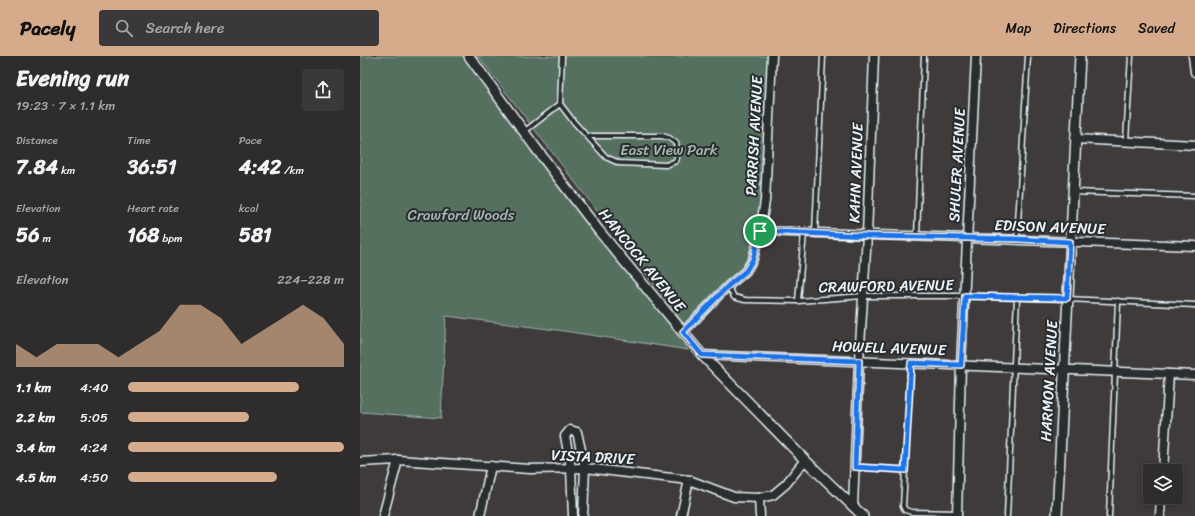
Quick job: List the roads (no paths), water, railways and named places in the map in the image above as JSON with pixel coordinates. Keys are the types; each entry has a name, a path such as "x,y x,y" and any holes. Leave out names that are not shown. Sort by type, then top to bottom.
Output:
{"street":[{"name":"HANCOCK AVENUE","path":"469,56 598,231 702,355 804,460 863,516"},
{"name":"PARRISH AVENUE","path":"683,332 728,286 746,271 753,259 765,201 772,56"},
{"name":"KAHN AVENUE","path":"853,506 859,361 867,236 874,56"},
{"name":"SHULER AVENUE","path":"957,515 961,365 976,56"},
{"name":"HARMON AVENUE","path":"1056,516 1080,56"},
{"path":"1193,56 1195,72"},
{"path":"1075,139 1195,145"},
{"name":"EDISON AVENUE","path":"760,231 867,236 1017,239 1195,246"},
{"name":"HOWELL AVENUE","path":"702,355 1195,375"},
{"path":"1163,464 1169,374"},
{"path":"573,516 571,468 565,436 570,430 578,432 585,468 583,516"},
{"path":"383,516 398,460"},
{"name":"VISTA DRIVE","path":"360,462 398,460 530,468 585,468 689,480 734,497 759,498 773,495 786,484 804,460"},
{"path":"480,516 491,466"},
{"path":"681,516 689,480"},
{"path":"759,498 760,516"},
{"path":"1160,516 1161,504"}],"lane":[{"path":"562,56 560,104 572,121 606,157 620,163 666,165 676,161 678,153 676,143 669,138 662,136 587,136"},
{"path":"815,234 823,56"},
{"path":"917,236 924,56"},
{"path":"1017,239 1028,56"},
{"path":"1126,141 1131,56"},
{"path":"525,131 560,104"},
{"path":"1072,192 1195,196"},
{"path":"798,301 804,233"},
{"name":"CRAWFORD AVENUE","path":"728,286 734,297 745,300 798,301 863,296 965,296 1067,298 1195,305"},
{"path":"1007,516 1017,298"},
{"path":"1109,516 1118,301"},
{"path":"911,363 903,506 905,510 912,512 957,515"},
{"path":"855,467 905,470"}],"park label":[{"name":"East View Park","path":"669,150"},
{"name":"Crawford Woods","path":"461,215"}]}
